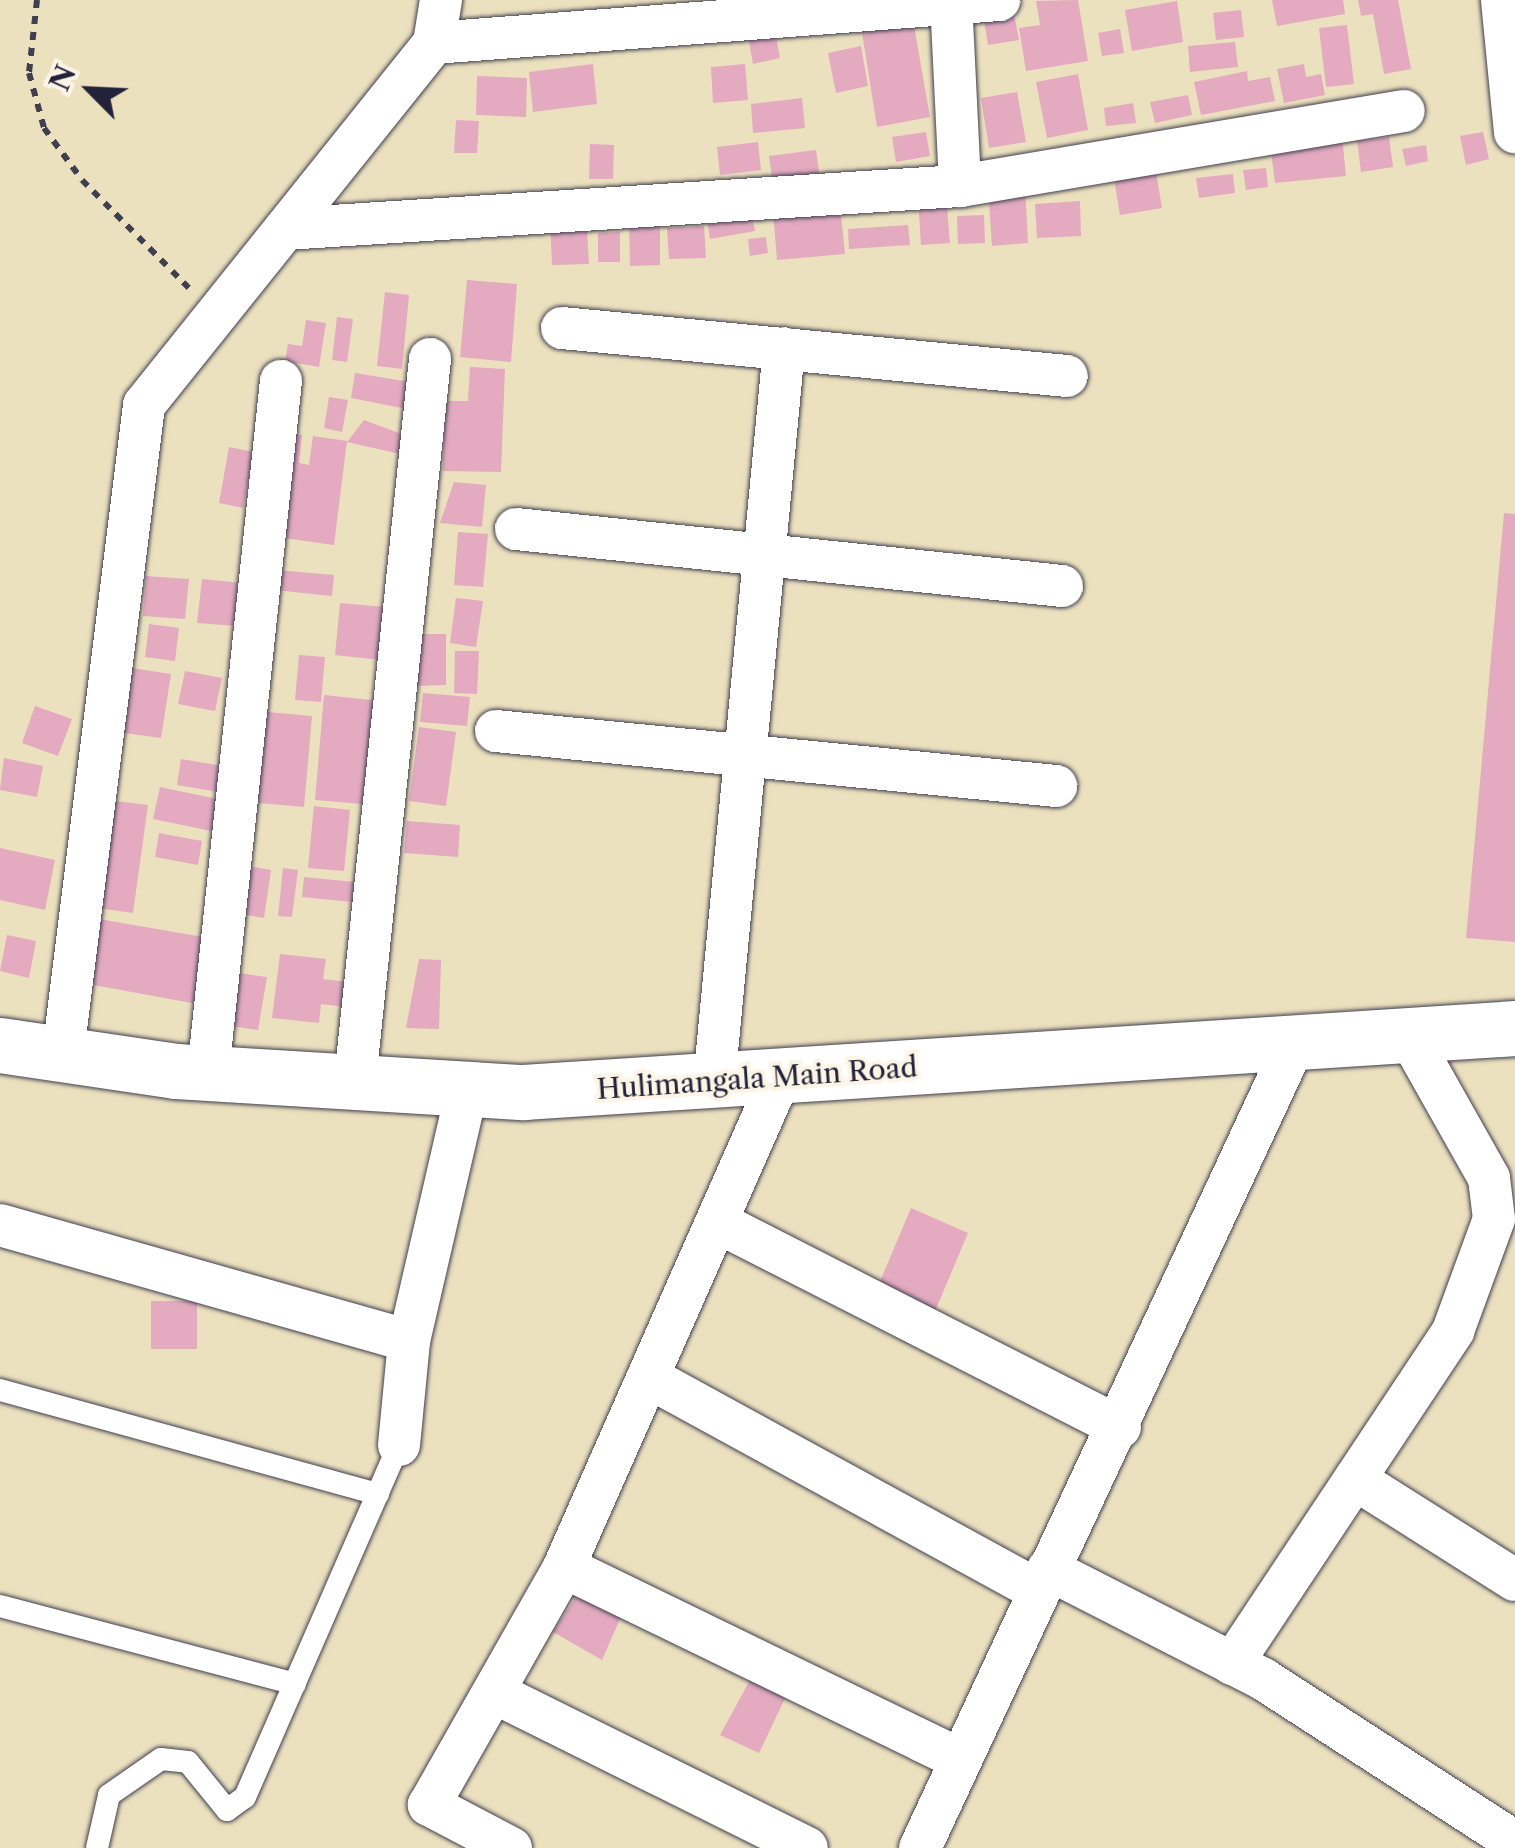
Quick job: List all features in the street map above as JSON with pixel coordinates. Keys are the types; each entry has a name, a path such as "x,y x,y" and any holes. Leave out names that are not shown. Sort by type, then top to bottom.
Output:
{"street":[{"path":"63,1054 144,405 434,43 441,0"},
{"path":"434,43 998,0"},
{"path":"1502,0 1515,132"},
{"path":"951,4 960,186"},
{"path":"286,229 960,186 1404,111"},
{"path":"562,328 1067,376"},
{"path":"714,1083 784,348"},
{"path":"355,1081 430,359"},
{"path":"208,1073 280,380"},
{"path":"516,529 1062,586"},
{"path":"496,731 1056,786"},
{"name":"Hulimangala Main Road","path":"0,1045 208,1073 467,1089 778,1080 1128,1048 1294,1045 1515,1028"},
{"path":"1232,1664 1453,1331 1494,1219 1489,1178 1409,1036"},
{"path":"920,1848 957,1758 1120,1427 1294,1045"},
{"path":"511,1848 429,1805 564,1566 719,1222 778,1080"},
{"path":"399,1445 409,1341 467,1089"},
{"path":"719,1222 1120,1427"},
{"path":"0,1225 409,1341"},
{"path":"648,1377 1043,1579 1232,1664 1515,1842"},
{"path":"1355,1479 1515,1580"},
{"path":"564,1566 957,1758"},
{"path":"495,1693 807,1848"}],"lane":[{"path":"0,1390 378,1494"},
{"path":"97,1848 109,1795 162,1759 188,1762 228,1810 245,1797 399,1445"},
{"path":"0,1606 294,1684"}],"path":[{"path":"37,0 29,73 44,128 82,180 215,314"}],"building":[{"path":"1078,0 1088,61 1026,71 1019,28 1040,25 1036,1"},
{"path":"1272,0 1343,0 1345,14 1277,26"},
{"path":"1358,0 1398,0 1411,69 1384,74 1373,14 1361,16"},
{"path":"1177,1 1183,42 1132,51 1125,10"},
{"path":"1012,3 1019,40 988,45 982,9"},
{"path":"1241,10 1244,37 1216,40 1213,13"},
{"path":"913,20 930,117 877,127 861,26"},
{"path":"1347,25 1354,84 1326,87 1319,28"},
{"path":"774,26 780,58 753,64 747,31"},
{"path":"1120,29 1124,53 1102,56 1098,33"},
{"path":"1235,42 1238,67 1190,72 1188,46"},
{"path":"861,46 868,86 836,93 828,53"},
{"path":"593,64 597,104 533,112 529,72"},
{"path":"745,64 748,100 713,103 711,67"},
{"path":"1304,64 1306,77 1321,74 1325,95 1284,103 1277,69"},
{"path":"1247,71 1248,81 1270,77 1275,101 1201,115 1194,82"},
{"path":"1078,74 1088,130 1047,138 1036,82"},
{"path":"477,76 527,78 526,117 476,115"},
{"path":"1017,92 1026,142 989,148 981,98"},
{"path":"1188,95 1192,115 1155,123 1150,102"},
{"path":"802,98 805,128 753,133 751,104"},
{"path":"1133,103 1136,123 1106,126 1104,108"},
{"path":"456,120 479,121 477,153 454,153"},
{"path":"926,132 930,156 896,162 892,137"},
{"path":"1483,132 1489,159 1466,165 1460,136"},
{"path":"1342,136 1346,176 1275,183 1270,144"},
{"path":"1389,137 1393,167 1361,172 1357,141"},
{"path":"758,142 761,170 720,175 717,147"},
{"path":"590,144 614,145 613,179 589,179"},
{"path":"1426,145 1428,161 1406,166 1402,149"},
{"path":"816,150 820,178 773,185 769,156"},
{"path":"1154,160 1162,208 1120,215 1112,167"},
{"path":"1266,168 1268,187 1246,190 1243,170"},
{"path":"1233,174 1235,193 1199,198 1196,178"},
{"path":"1025,185 1028,243 992,246 988,188"},
{"path":"946,195 950,243 921,245 918,197"},
{"path":"1080,201 1081,236 1037,238 1035,204"},
{"path":"840,206 845,254 777,260 773,212"},
{"path":"751,211 755,231 710,239 707,219"},
{"path":"984,215 985,243 958,244 957,216"},
{"path":"586,216 589,264 552,265 550,218"},
{"path":"629,219 660,219 660,265 630,266"},
{"path":"908,225 910,245 849,249 848,229"},
{"path":"704,226 706,258 669,259 667,228"},
{"path":"620,232 620,262 598,262 598,233"},
{"path":"766,237 768,253 750,256 748,239"},
{"path":"467,280 517,284 511,362 460,357"},
{"path":"385,292 409,295 402,369 377,366"},
{"path":"337,317 353,319 347,362 332,360"},
{"path":"306,320 326,323 319,367 285,361 288,344 302,346"},
{"path":"470,367 505,369 501,472 443,471 445,401 468,401"},
{"path":"355,373 410,382 407,409 351,398"},
{"path":"329,397 348,400 342,432 324,428"},
{"path":"364,420 407,436 400,454 347,442"},
{"path":"289,434 302,435 299,463 309,465 313,436 347,441 334,545 283,538"},
{"path":"229,447 254,452 243,508 219,503"},
{"path":"454,482 486,485 482,527 440,523"},
{"path":"1504,513 1515,514 1515,942 1466,938"},
{"path":"458,532 488,534 483,587 454,585"},
{"path":"276,570 334,575 332,596 275,590"},
{"path":"146,576 189,579 185,619 143,616"},
{"path":"202,579 241,583 237,626 197,623"},
{"path":"456,598 483,601 476,647 450,643"},
{"path":"340,603 385,607 380,660 335,655"},
{"path":"149,624 179,628 175,661 145,657"},
{"path":"414,634 446,634 446,685 414,686"},
{"path":"455,651 479,651 477,694 454,693"},
{"path":"299,655 325,657 321,702 295,700"},
{"path":"119,666 171,674 161,738 110,731"},
{"path":"185,671 222,678 215,711 178,704"},
{"path":"423,693 470,697 467,726 420,722"},
{"path":"324,695 382,701 373,805 315,800"},
{"path":"35,706 72,719 58,756 22,743"},
{"path":"257,711 312,716 304,807 248,802"},
{"path":"419,727 456,732 446,806 409,801"},
{"path":"4,758 43,766 37,797 0,790"},
{"path":"181,759 223,766 219,792 177,785"},
{"path":"160,787 227,801 221,833 153,819"},
{"path":"98,799 148,805 133,913 84,906"},
{"path":"314,806 350,810 344,871 308,868"},
{"path":"407,821 460,825 458,857 404,853"},
{"path":"159,833 202,841 198,865 155,857"},
{"path":"0,848 55,860 45,910 0,900"},
{"path":"248,866 271,870 264,918 241,914"},
{"path":"283,868 298,870 292,917 278,916"},
{"path":"304,877 365,883 363,903 302,897"},
{"path":"99,919 209,938 197,1004 88,984"},
{"path":"7,935 36,941 29,978 0,971"},
{"path":"280,954 326,959 323,979 347,982 354,1008 321,1004 319,1023 272,1018"},
{"path":"419,959 441,960 439,1029 406,1028"},
{"path":"239,973 267,977 258,1030 230,1026"},
{"path":"911,1208 968,1233 933,1316 876,1291"},
{"path":"151,1301 197,1301 197,1349 151,1349"},
{"path":"577,1595 624,1610 602,1660 553,1632"},
{"path":"755,1671 790,1688 759,1753 720,1735"}]}
